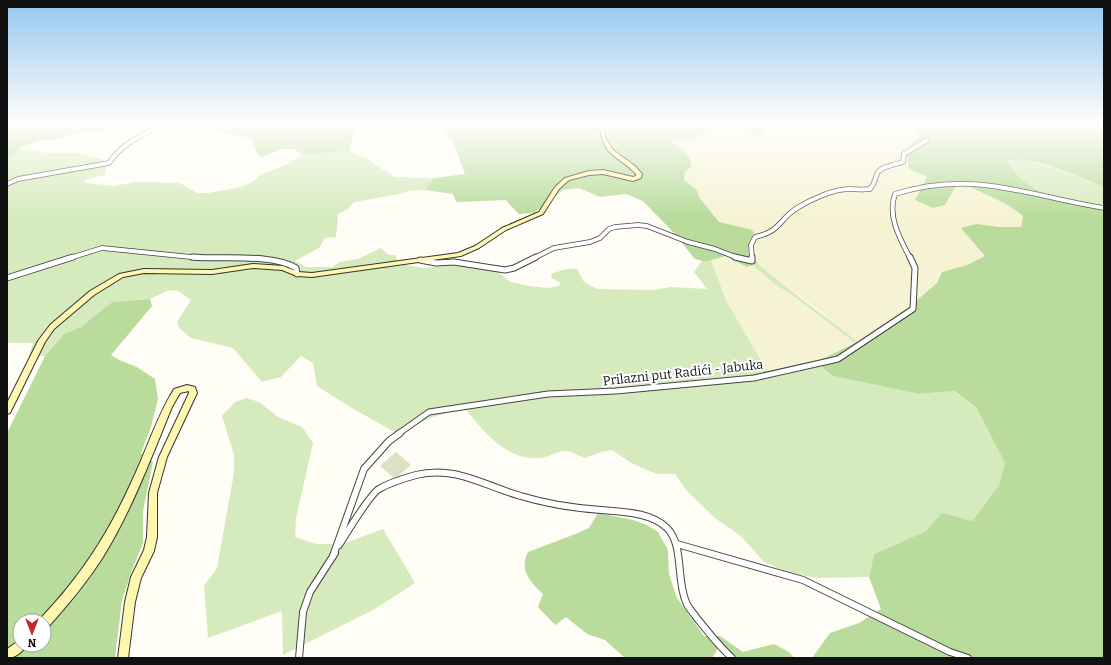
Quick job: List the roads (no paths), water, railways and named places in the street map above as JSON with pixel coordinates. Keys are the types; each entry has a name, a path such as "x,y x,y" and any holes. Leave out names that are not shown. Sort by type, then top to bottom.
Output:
{"main road":[{"path":"7,411 42,341 52,327 92,293 122,275 144,271 212,272 253,266 283,268 297,274 319,274 451,256 477,247 504,229 540,214 556,188 567,179 596,172 612,173 633,179 638,178 639,174 615,155"},
{"path":"52,614 84,575 113,531 168,406 177,391 187,388 192,389 193,393 163,457 153,493 152,537 149,551 136,577 130,602 123,658"}],"street":[{"path":"7,184 18,179 81,166 109,163 114,155"},
{"path":"420,260 436,263 454,262 505,270 514,268 554,248 584,244 600,238 609,229 638,225 647,226 688,242 715,249 743,260 752,261 751,245 755,237 768,234 776,229 795,209 803,203 833,192 847,189 870,189 875,184 877,173 880,170 902,162 904,155"},
{"name":"Prilazni put Radići - Jabuka","path":"333,556 364,469 389,441 429,412 548,394 629,390 754,378 838,359 913,309 915,268 895,228 892,202 896,194 913,187 948,183 993,185 1104,208"},
{"path":"7,278 102,248 209,259 250,258 271,260 288,263 296,268 297,274"},
{"path":"299,658 303,612 310,592 364,507 378,490 416,475 441,471 480,481 540,502 568,507 628,513 653,518 667,528 677,544 679,577 686,603 716,643 732,658"},
{"path":"677,544 803,580 950,652 968,658"}]}
